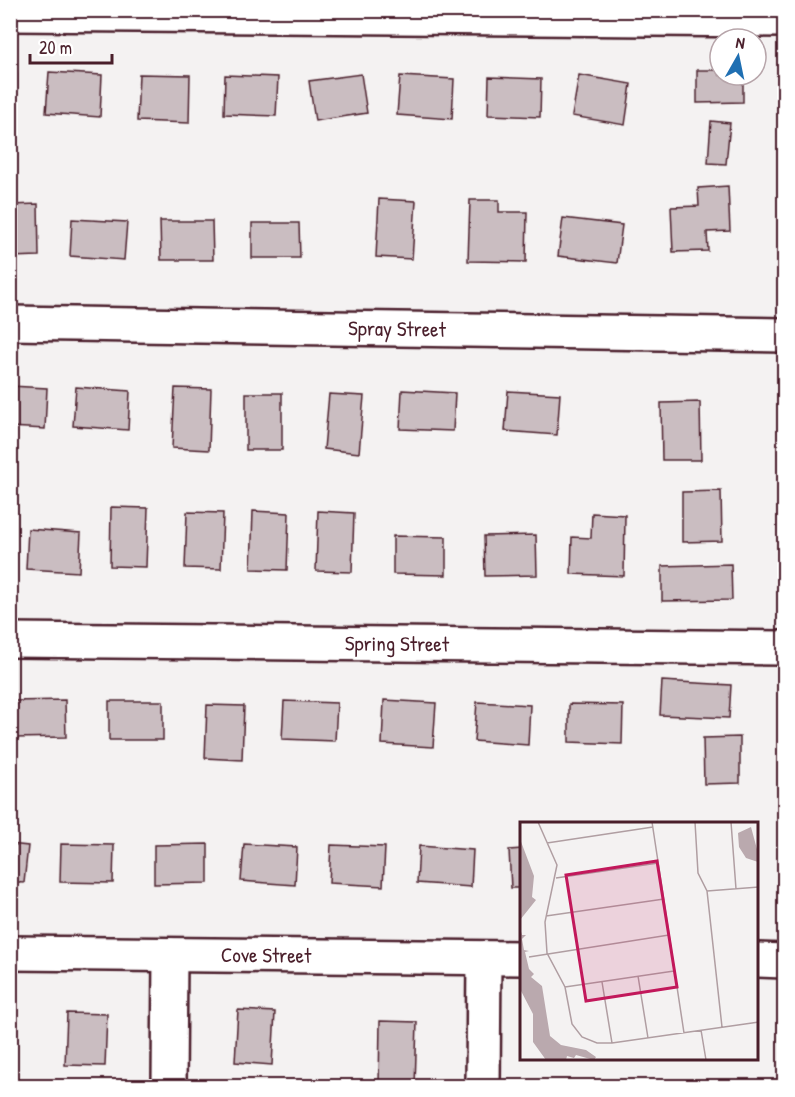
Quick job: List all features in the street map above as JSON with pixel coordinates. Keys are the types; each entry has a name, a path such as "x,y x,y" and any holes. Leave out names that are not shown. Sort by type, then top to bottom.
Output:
{"street":[{"path":"10,14 784,20"},
{"name":"Spray Street","path":"10,323 784,335"},
{"name":"Spring Street","path":"10,640 784,648"},
{"name":"Cove Street","path":"10,953 520,958"},
{"path":"169,1086 170,955"},
{"path":"483,1086 484,958"},
{"path":"759,960 784,961"}],"building":[{"path":"697,70 708,70 708,87 743,87 743,102 697,103"},
{"path":"49,72 102,75 100,117 46,113"},
{"path":"10,73 17,73 17,112 10,112"},
{"path":"139,74 190,75 189,123 137,121"},
{"path":"361,74 367,113 315,121 309,81"},
{"path":"225,75 278,77 276,116 224,114"},
{"path":"579,75 631,84 625,125 572,116"},
{"path":"400,76 454,79 452,119 397,115"},
{"path":"489,77 541,79 540,117 488,115"},
{"path":"711,121 730,123 726,164 708,163"},
{"path":"728,186 730,231 707,232 708,251 673,252 671,207 699,206 698,188"},
{"path":"379,199 416,201 412,259 376,257"},
{"path":"470,200 499,200 499,212 527,212 526,262 468,261"},
{"path":"38,204 39,256 10,257 10,205"},
{"path":"563,218 622,225 617,263 558,256"},
{"path":"72,219 127,222 124,260 70,256"},
{"path":"160,221 212,221 213,260 161,260"},
{"path":"252,223 299,223 300,258 252,258"},
{"path":"10,386 47,388 45,429 10,427"},
{"path":"76,387 130,391 128,430 73,426"},
{"path":"175,388 211,389 209,450 172,448"},
{"path":"402,390 455,393 453,431 400,429"},
{"path":"508,391 560,394 557,435 505,431"},
{"path":"246,393 282,393 282,450 246,450"},
{"path":"329,394 364,396 359,453 324,449"},
{"path":"700,402 701,460 662,460 661,403"},
{"path":"721,491 722,541 682,542 682,492"},
{"path":"111,507 148,508 146,567 110,566"},
{"path":"253,511 289,513 287,570 251,569"},
{"path":"318,511 354,513 352,572 316,571"},
{"path":"187,512 223,513 221,569 185,568"},
{"path":"592,513 625,515 624,576 571,574 572,537 591,538"},
{"path":"28,529 81,533 79,572 26,569"},
{"path":"536,535 537,575 485,576 484,536"},
{"path":"393,536 446,537 446,575 393,574"},
{"path":"731,564 732,600 662,601 662,566"},
{"path":"662,681 731,685 729,718 660,715"},
{"path":"65,700 66,737 13,738 12,701"},
{"path":"384,700 436,703 433,747 382,744"},
{"path":"109,701 163,701 163,740 109,740"},
{"path":"284,701 337,703 335,741 282,739"},
{"path":"477,702 530,705 528,745 474,741"},
{"path":"569,704 623,705 622,744 569,742"},
{"path":"207,705 244,706 242,760 205,758"},
{"path":"740,737 740,783 704,784 703,738"},
{"path":"10,844 28,846 24,883 10,882"},
{"path":"61,844 114,845 113,883 60,882"},
{"path":"208,844 208,883 154,884 154,845"},
{"path":"244,844 297,847 295,885 241,881"},
{"path":"331,845 385,847 383,886 329,883"},
{"path":"419,846 473,850 471,887 417,883"},
{"path":"520,849 520,888 511,888 509,850"},
{"path":"238,1010 275,1012 272,1065 235,1062"},
{"path":"67,1013 107,1014 105,1066 65,1065"},
{"path":"380,1021 417,1022 415,1086 379,1086"}]}
